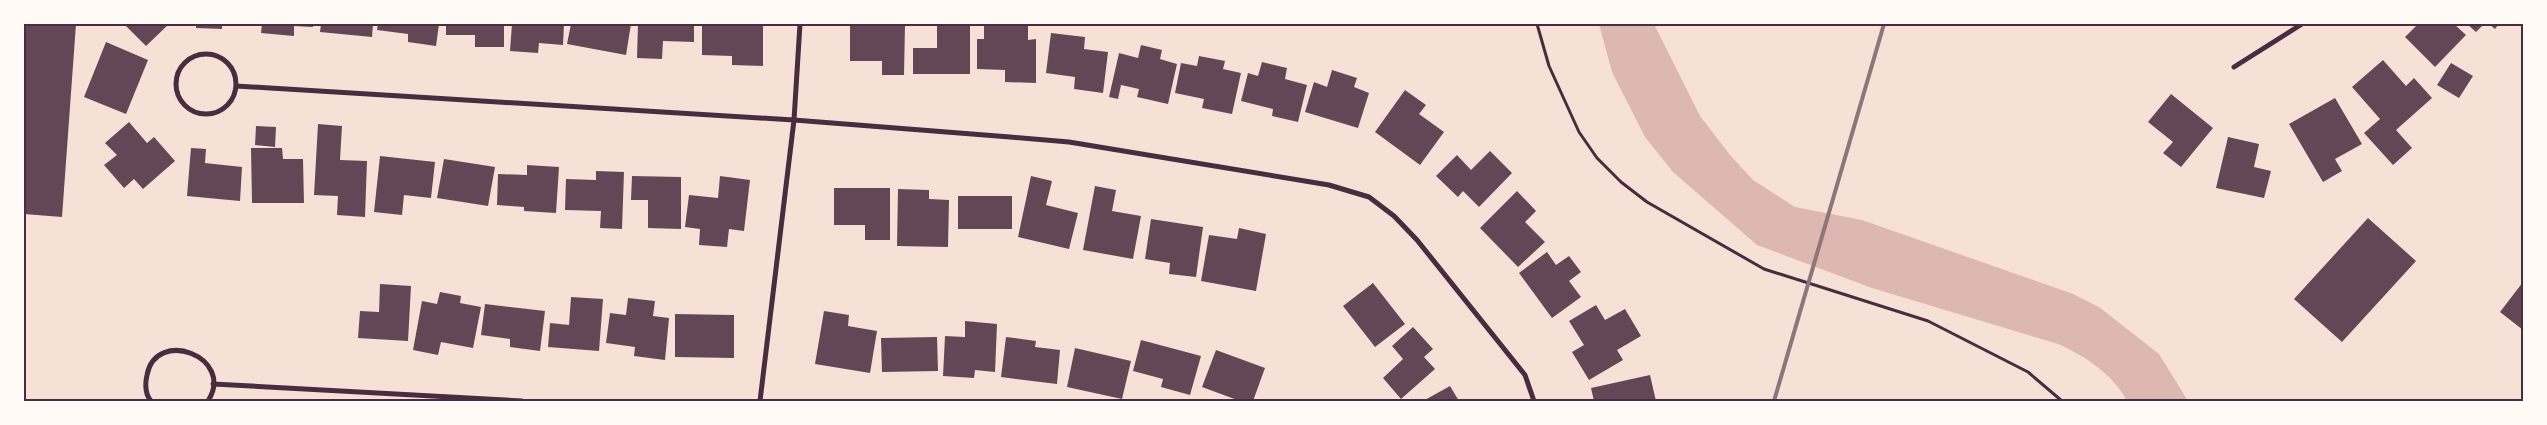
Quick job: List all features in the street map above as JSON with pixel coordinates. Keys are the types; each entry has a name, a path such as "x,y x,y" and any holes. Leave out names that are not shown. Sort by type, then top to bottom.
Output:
{"street":[{"path":"760,401 794,120 800,24"},
{"path":"2234,67 2302,24"},
{"path":"208,54 219,57 229,64 235,74 236,86 233,97 226,106 216,112 204,114 193,111 183,104 178,94 176,82 179,70 186,61 196,55 208,54"},
{"path":"236,86 794,120 1069,142 1329,185 1369,196 1394,216 1417,240 1525,375 1534,401"},
{"path":"150,401 145,384 148,371 154,360 166,353 179,350 192,352 203,360 211,371 213,384 208,401"},
{"path":"213,384 522,401"}],"path":[{"path":"1537,24 1549,66 1579,132 1597,158 1621,182 1647,202 1764,268 1928,321 2028,372 2062,401"}],"shaded area":[{"path":"1599,24 1654,24 1700,116 1730,155 1753,180 1795,207 1862,220 2073,294 2099,307 2159,354 2188,401 2127,401 2106,374 2088,360 2058,344 1872,288 1757,245 1673,172 1645,137 1612,72"}],"building":[{"path":"24,24 76,24 62,217 24,214"},
{"path":"124,24 169,24 146,46"},
{"path":"196,24 222,24 222,29 196,28"},
{"path":"262,24 313,24 313,27 294,26 294,36 261,33"},
{"path":"321,24 373,24 372,37 320,32"},
{"path":"378,24 439,24 436,46 408,42 408,34 377,30"},
{"path":"446,24 504,24 504,47 475,47 475,35 446,35"},
{"path":"512,24 564,24 563,45 539,43 538,53 510,51"},
{"path":"571,24 631,24 626,55 567,44"},
{"path":"638,24 694,24 694,42 663,41 662,59 637,58"},
{"path":"702,24 763,24 763,66 732,65 732,56 702,55"},
{"path":"850,24 905,24 904,75 882,75 882,61 850,61"},
{"path":"937,24 970,24 970,74 913,74 913,48 937,48"},
{"path":"984,24 1028,24 1028,40 1036,39 1036,83 1005,82 1005,70 977,69 977,39 984,39"},
{"path":"2418,24 2454,24 2466,35 2435,67 2405,37"},
{"path":"2467,24 2484,24 2476,32"},
{"path":"2489,24 2499,24 2495,29"},
{"path":"1051,33 1085,37 1084,49 1108,52 1103,93 1074,89 1075,77 1046,73"},
{"path":"106,42 148,60 126,114 84,97"},
{"path":"1141,45 1162,50 1160,59 1177,64 1168,104 1137,97 1139,89 1121,85 1118,99 1109,97 1119,53 1138,58"},
{"path":"1199,56 1225,61 1223,69 1241,73 1232,114 1202,108 1204,99 1175,93 1181,63 1197,66"},
{"path":"2383,60 2406,86 2414,78 2432,98 2396,130 2412,148 2393,165 2364,133 2380,119 2352,87"},
{"path":"1262,62 1287,68 1285,79 1307,85 1298,122 1272,116 1273,109 1241,101 1248,73 1258,76"},
{"path":"2451,63 2473,76 2459,98 2437,85"},
{"path":"1332,70 1357,78 1354,87 1369,93 1358,128 1305,112 1314,82 1327,87"},
{"path":"1405,90 1426,105 1419,114 1444,132 1420,165 1375,132"},
{"path":"2171,94 2213,128 2181,167 2163,153 2173,142 2148,122"},
{"path":"2335,98 2362,144 2335,159 2342,171 2323,182 2289,124"},
{"path":"129,122 147,143 154,137 175,161 143,189 134,179 124,188 104,165 117,155 105,143"},
{"path":"318,124 342,126 340,160 367,161 365,217 337,215 338,196 314,195"},
{"path":"256,126 276,127 275,147 255,145"},
{"path":"2228,137 2259,144 2254,167 2271,171 2264,198 2216,188"},
{"path":"191,148 206,149 205,163 242,167 240,201 187,196"},
{"path":"251,148 282,148 283,159 303,159 304,203 252,203"},
{"path":"1490,151 1512,173 1479,207 1463,191 1458,197 1436,176 1457,155 1471,170"},
{"path":"380,156 435,162 431,198 404,195 402,215 374,212"},
{"path":"444,159 495,167 488,206 437,198"},
{"path":"527,165 559,167 556,213 524,211 524,207 497,205 498,174 527,175"},
{"path":"596,171 624,172 622,229 600,228 601,211 565,210 566,179 596,180"},
{"path":"632,176 681,177 681,229 648,228 648,200 631,200"},
{"path":"720,176 750,180 744,231 729,229 727,247 699,245 700,229 685,227 689,195 718,198"},
{"path":"1031,176 1052,181 1046,205 1078,213 1069,249 1018,237"},
{"path":"1095,186 1116,190 1112,211 1141,216 1133,259 1083,250"},
{"path":"834,188 890,188 890,240 865,240 865,225 834,225"},
{"path":"898,189 929,190 929,199 949,200 948,247 897,246"},
{"path":"1517,191 1536,211 1525,222 1545,242 1518,267 1480,228"},
{"path":"958,196 1012,196 1012,229 958,229"},
{"path":"2368,218 2416,261 2342,342 2294,299"},
{"path":"1151,219 1203,227 1196,277 1169,274 1170,263 1145,259"},
{"path":"1239,228 1266,234 1256,291 1201,281 1209,235 1237,239"},
{"path":"1547,252 1556,265 1569,256 1581,272 1569,281 1581,297 1552,318 1519,273"},
{"path":"2523,282 2523,330 2500,312"},
{"path":"1373,283 1405,324 1375,347 1343,306"},
{"path":"380,284 411,286 408,341 358,338 360,311 379,312"},
{"path":"440,292 461,296 460,303 481,307 473,348 441,342 438,355 413,350 422,301 437,304"},
{"path":"571,297 603,299 599,351 548,347 550,323 569,325"},
{"path":"628,298 655,301 653,316 669,318 665,360 634,356 635,347 606,343 610,313 626,315"},
{"path":"485,304 545,311 540,351 510,347 510,339 481,335"},
{"path":"1596,305 1605,320 1625,309 1641,336 1617,350 1623,360 1589,380 1572,352 1584,345 1569,321"},
{"path":"824,311 849,315 848,326 877,331 870,373 815,364"},
{"path":"675,314 734,315 734,358 675,357"},
{"path":"965,321 997,324 995,372 975,370 974,378 943,376 945,336 965,337"},
{"path":"1413,327 1433,349 1424,357 1435,369 1401,399 1383,378 1403,359 1392,346"},
{"path":"937,337 938,371 882,372 881,338"},
{"path":"1006,337 1036,341 1035,347 1060,350 1057,384 1001,377"},
{"path":"1141,340 1201,356 1190,395 1161,387 1163,379 1133,371"},
{"path":"1075,348 1131,361 1122,399 1067,387"},
{"path":"1216,350 1265,368 1253,401 1240,401 1202,387"},
{"path":"1650,375 1656,401 1594,401 1591,388"},
{"path":"1450,386 1459,401 1423,401"}],"railway":[{"path":"1774,401 1884,24"}]}
